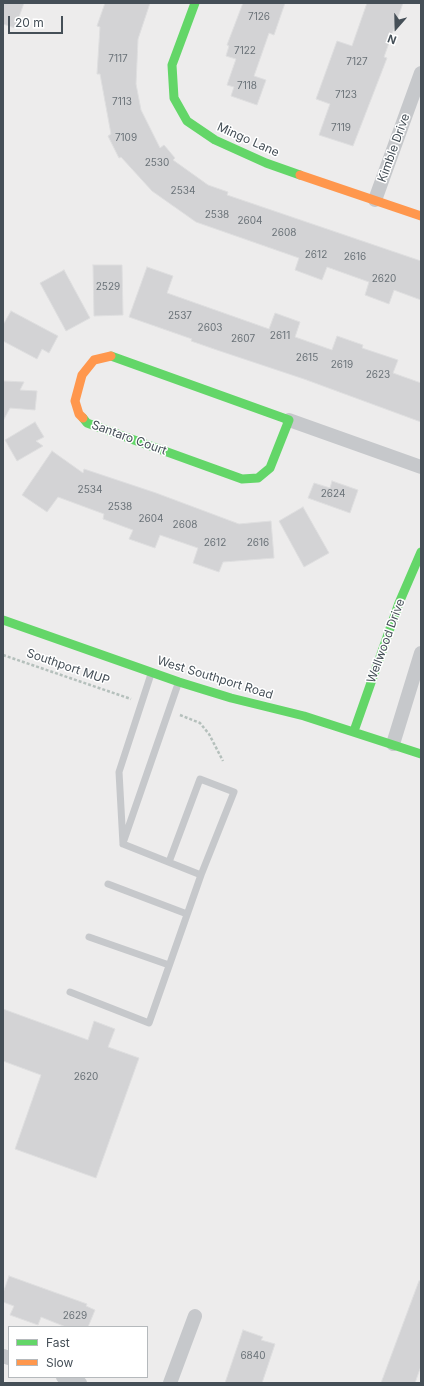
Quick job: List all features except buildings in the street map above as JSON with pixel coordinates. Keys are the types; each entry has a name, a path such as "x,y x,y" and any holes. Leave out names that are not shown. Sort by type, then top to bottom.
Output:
{"street":[{"name":"Mingo Lane","path":"195,3 172,65 174,98 187,122 216,140 266,163 421,216"},
{"name":"Kimble Drive","path":"375,200 421,73"},
{"name":"Santaro Court","path":"289,420 270,468 258,478 242,479 87,423 79,414 76,406 75,395 86,368 99,358 111,356 421,467"},
{"name":"Wellwood Drive","path":"354,731 399,603 421,552"},
{"name":"West Southport Road","path":"3,620 179,682 354,731 421,754"},
{"path":"393,744 421,653"},
{"path":"170,1383 195,1316"},
{"path":"66,1378 80,1383"}],"lane":[{"path":"122,844 119,772 152,672"},
{"path":"122,844 179,682"},
{"path":"70,992 149,1022 201,875 234,792 200,779 169,862"},
{"path":"122,844 201,875"},
{"path":"108,884 187,914"},
{"path":"89,937 169,965"}],"path":[{"name":"Southport MUP","path":"3,655 127,698"},
{"path":"185,716 200,723 210,734 223,761"}],"traffic: fast":[{"path":"195,3 172,65 174,98 187,121 215,140 266,163 300,175"},
{"path":"83,418 87,423 242,479 258,478 270,468 289,420 111,356"},
{"path":"354,731 399,603 421,552"},
{"path":"3,620 179,682 231,698 304,716 421,754"}],"traffic: slow":[{"path":"300,175 421,216"},
{"path":"83,418 79,414 75,401 82,375 94,360 111,356"}]}
